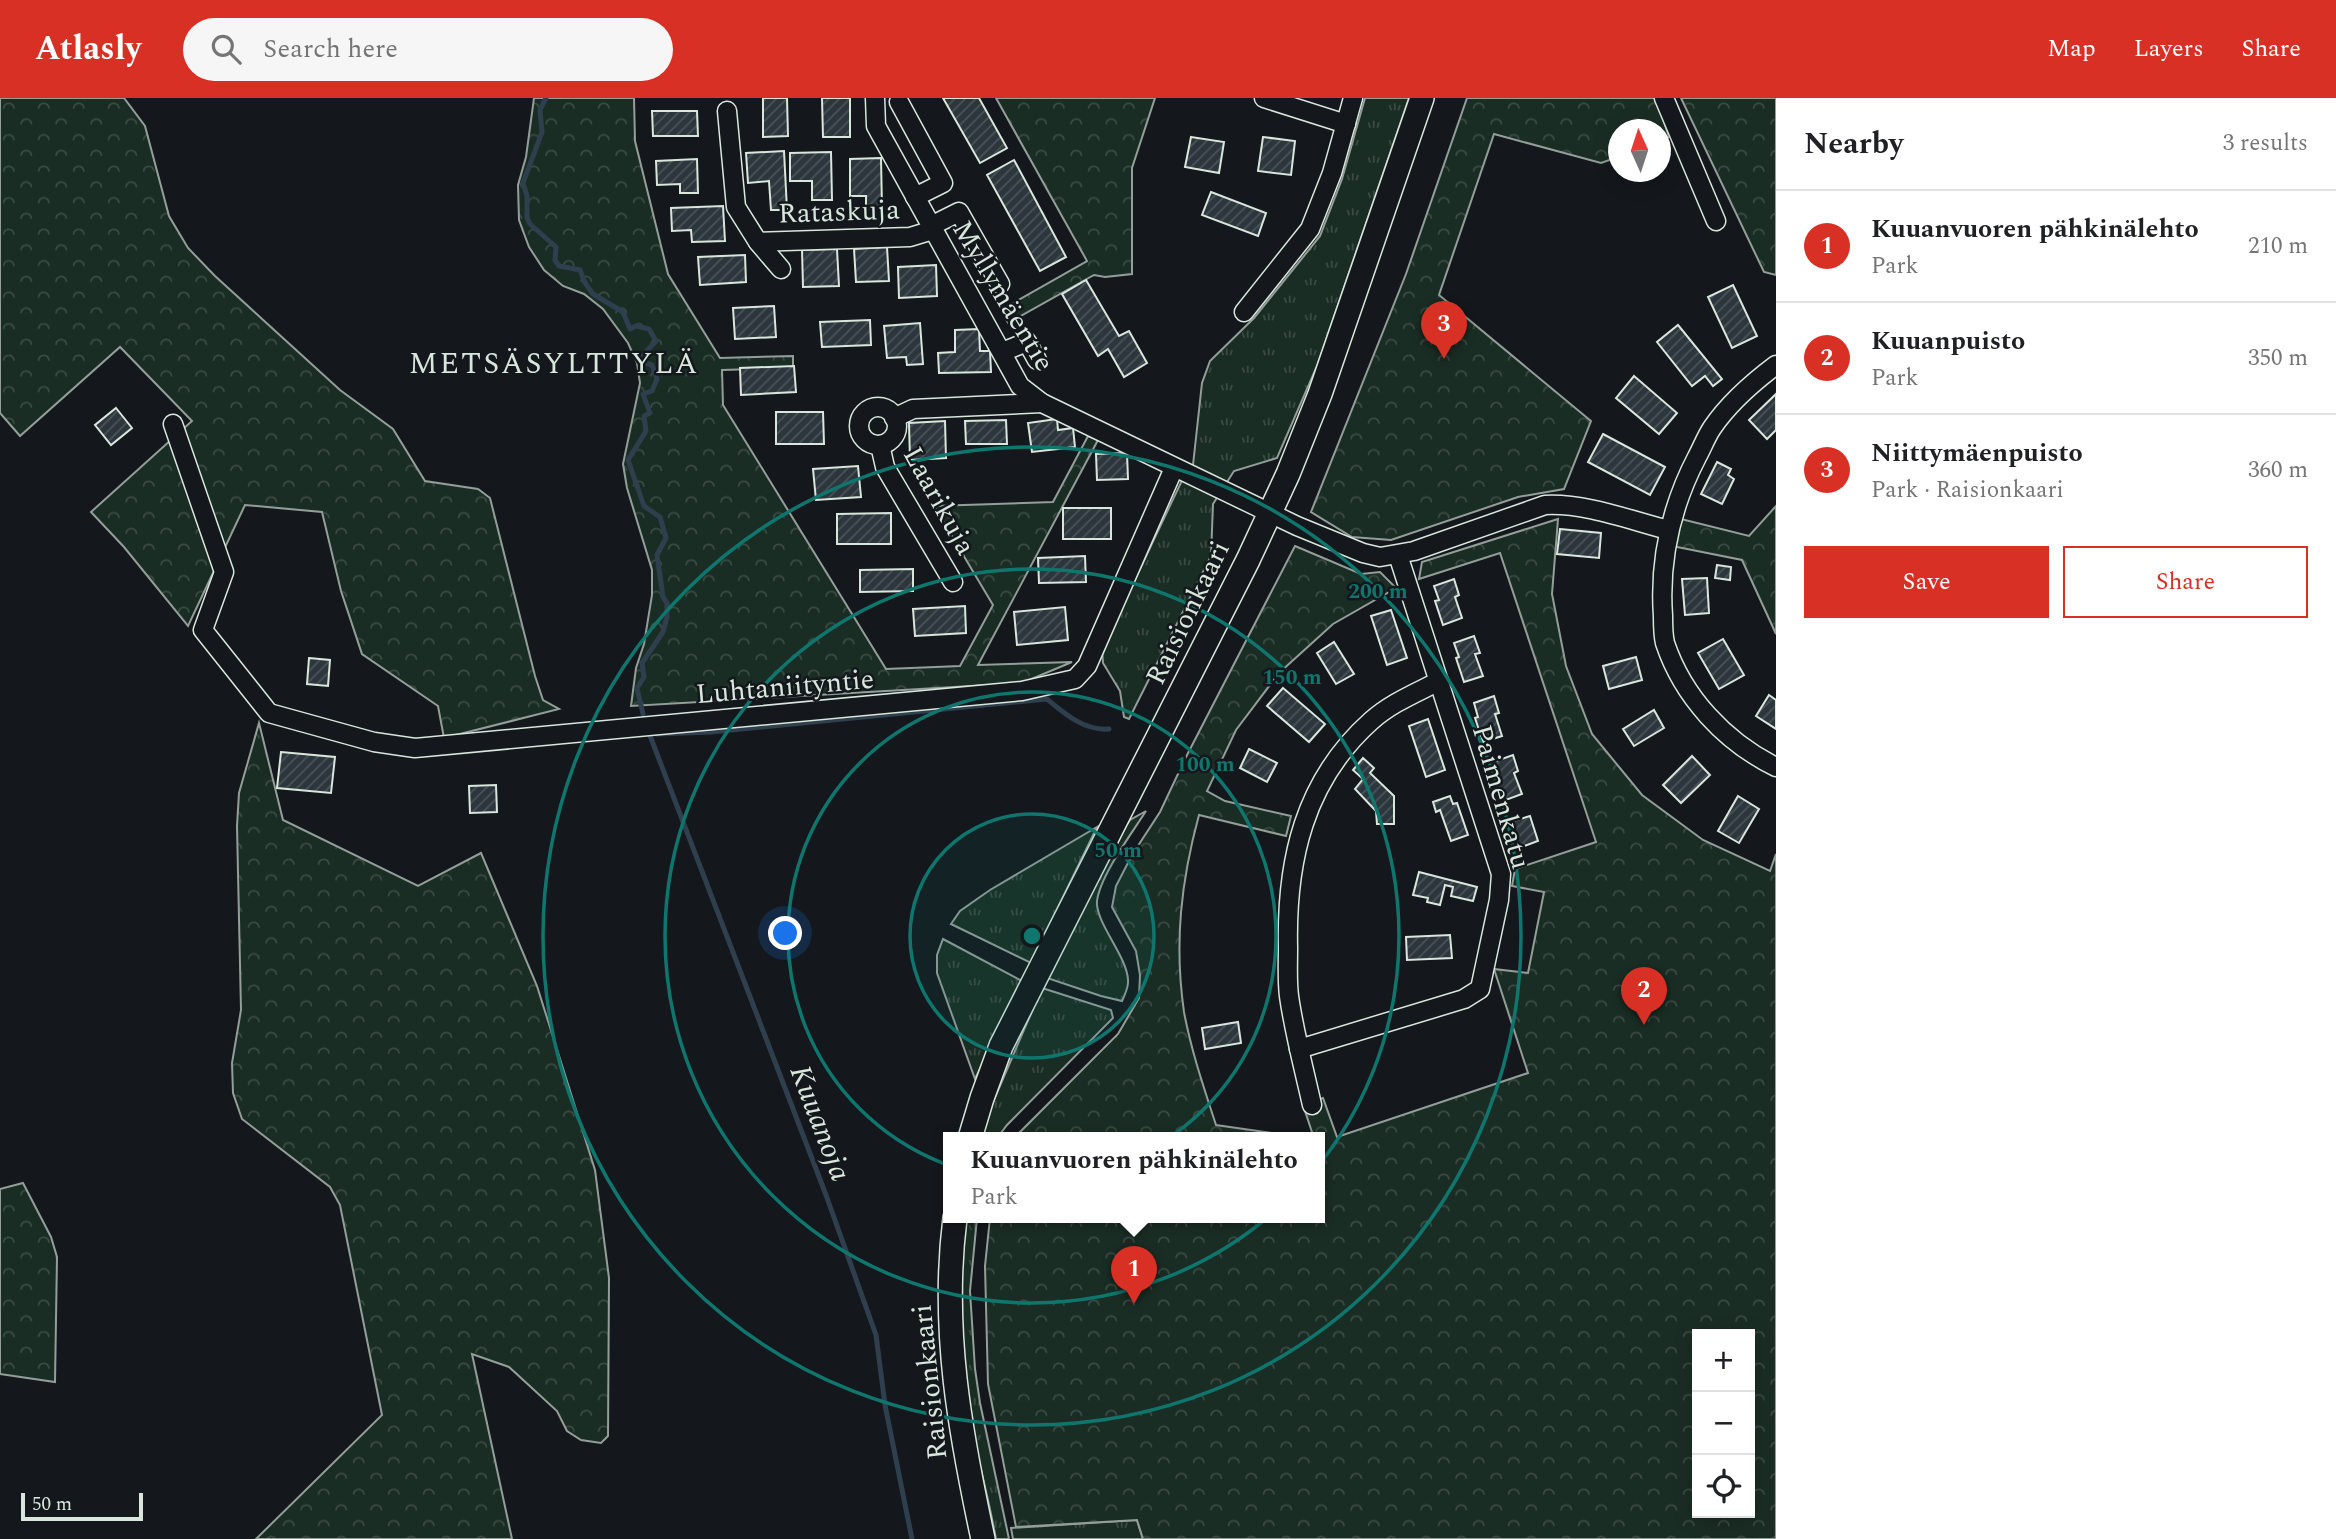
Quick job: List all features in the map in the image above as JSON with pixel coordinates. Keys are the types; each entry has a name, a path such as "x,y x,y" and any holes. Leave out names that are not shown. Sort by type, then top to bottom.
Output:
{"main road":[{"name":"Raisionkaari","path":"972,1132 1002,1046 1270,512 1320,394 1422,98"},
{"name":"Raisionkaari","path":"954,1223 949,1261 952,1363 983,1539"}],"street":[{"name":"Myllymäentie","path":"874,98 876,126 1020,386 1042,403 1270,512 1363,553 1398,555"},
{"path":"1264,98 1346,124"},
{"path":"1244,312 1310,229 1332,173 1353,98"},
{"path":"1664,98 1716,221"},
{"path":"899,102 943,183 915,197"},
{"name":"Rataskuja","path":"727,111 736,207 758,242 910,237 959,212 1000,284"},
{"path":"758,242 781,269"},
{"path":"1002,352 1027,342 1037,360"},
{"path":"1776,365 1749,385 1711,429 1684,482 1668,530 1661,588 1664,640 1682,681 1712,721 1754,756 1776,767"},
{"name":"Laarikuja","path":"894,418 913,410 1042,403"},
{"path":"881,408 891,413 896,429 890,440 880,445 869,442 861,434 861,418 869,410 881,408"},
{"name":"Luhtaniityntie","path":"173,424 224,572 203,630 269,713 374,742 415,748 1051,687 1076,679 1087,666 1174,468"},
{"name":"Laarikuja","path":"880,445 885,467 953,582"},
{"path":"1398,555 1545,505 1579,507 1668,530"},
{"name":"Paimenkatu","path":"1299,1049 1464,999 1480,989 1492,935 1502,874 1398,555"},
{"path":"1312,1105 1289,994 1289,883 1301,828 1315,796 1350,743 1371,721 1394,703 1439,681"}],"green space":[{"path":"0,98 124,98 145,126 169,216 188,248 340,390 393,429 425,481 478,489 490,498 535,676 543,700 559,709 444,738 438,706 362,654 341,591 322,512 245,505 188,626 124,547 91,512 192,421 120,347 20,436 0,413"},
{"path":"534,98 634,98 635,141 668,274 720,358 793,356 793,368 722,370 723,405 886,669 960,666 993,605 934,506 1053,502 1088,436 1098,440 978,665 1072,662 1022,683 631,706 636,668 644,644 652,595 652,570 627,488 623,464 640,383 637,363 628,343 603,309 584,294 563,286 544,270 529,247 519,220 518,185 526,157"},
{"path":"996,98 1155,98 1132,168 1132,274 1105,277 1094,275 1008,323 1001,310 1087,261"},
{"path":"1365,98 1409,98 1317,366 1277,458 1234,471 1213,504 1211,556 1129,719 1124,717 1120,691 1103,663 1102,649 1185,474 1193,465 1202,383 1210,361 1254,318 1320,236 1342,179"},
{"path":"1467,98 1656,98 1663,119 1608,119 1608,161 1601,163 1494,134 1439,295 1591,421 1564,489 1518,497 1391,540 1352,537 1311,512 1406,274"},
{"path":"1681,98 1776,98 1776,275 1764,272"},
{"path":"1776,506 1776,634 1742,560 1672,546 1677,518 1749,536"},
{"path":"1558,519 1552,594 1566,666 1592,734 1642,795 1703,840 1770,871 1776,854 1776,1539 1143,1539 1137,1520 1016,1527 988,1384 985,1266 989,1223 1325,1223 1325,1132 1312,1132 1303,1105 1323,1098 1337,1137 1528,1073 1494,969 1528,973 1544,892 1512,886 1515,869 1596,842 1500,553 1419,579 1422,562"},
{"path":"1295,546 1361,574 1380,572 1396,588 1333,624 1279,673 1236,730 1207,791 1225,801 1291,816 1286,836 1199,815 1181,912 1180,961 1184,1012 1216,1125 1264,1132 1020,1132 1118,1034 1139,998 1140,975 1136,951 1112,907 1116,886 1160,812"},
{"path":"259,723 283,820 418,886 481,853 537,986 595,1170 609,1278 608,1436 601,1443 581,1440 567,1431 557,1411 509,1367 472,1354 512,1539 256,1539 382,1415 340,1205 330,1187 242,1119 233,1093 232,1063 241,1010 237,826 239,793"},
{"path":"1146,811 1110,867 1097,901 1101,919 1126,971 1128,985 1122,1001 1047,978 1126,826 1130,820"},
{"path":"1097,827 1031,963 951,924 960,911 990,890"},
{"path":"943,939 1022,981 975,1079 937,973 937,955"},
{"path":"1042,988 1111,1010 1113,1018 1002,1132 982,1132"},
{"path":"23,1183 51,1237 57,1257 55,1382 0,1374 0,1189"},
{"path":"964,1223 977,1223 970,1291 975,1369 1009,1539 996,1539 965,1391 961,1350"},
{"path":"1137,1520 1143,1539 1013,1539 1011,1528"}],"building":[{"path":"763,98 787,98 788,136 763,137"},
{"path":"822,98 850,98 850,137 823,137"},
{"path":"943,98 979,98 1007,148 980,163"},
{"path":"652,111 697,111 698,136 653,136"},
{"path":"1191,137 1224,142 1219,173 1185,167"},
{"path":"1263,137 1295,141 1291,175 1258,171"},
{"path":"784,151 787,210 771,210 769,181 748,183 746,153"},
{"path":"831,152 832,200 812,200 812,181 790,181 790,153"},
{"path":"881,158 882,208 866,209 866,196 850,196 850,159"},
{"path":"697,159 698,193 680,193 680,184 657,185 656,161"},
{"path":"1014,160 1066,257 1040,271 987,175"},
{"path":"1211,192 1266,213 1258,236 1202,215"},
{"path":"723,206 725,241 692,242 691,230 672,231 671,208"},
{"path":"887,247 889,281 856,282 854,249"},
{"path":"837,249 839,286 803,287 802,250"},
{"path":"745,255 746,282 700,285 698,257"},
{"path":"936,265 937,296 899,298 898,267"},
{"path":"1086,280 1119,336 1129,331 1147,363 1124,377 1108,349 1098,356 1062,294"},
{"path":"1733,285 1757,336 1732,348 1708,297"},
{"path":"774,306 776,337 735,339 733,308"},
{"path":"870,320 871,345 822,347 820,322"},
{"path":"920,323 923,364 907,365 906,357 887,358 884,326"},
{"path":"1678,325 1722,379 1713,386 1705,376 1692,386 1657,342"},
{"path":"979,329 980,351 990,351 991,372 939,373 938,353 955,352 955,330"},
{"path":"794,366 796,392 741,395 740,368"},
{"path":"1634,376 1677,413 1659,434 1616,398"},
{"path":"1776,394 1776,430 1767,439 1749,420"},
{"path":"116,408 132,428 111,445 95,425"},
{"path":"776,412 823,412 824,444 776,444"},
{"path":"1057,419 1058,430 1073,428 1075,447 1032,452 1028,423"},
{"path":"1006,420 1007,444 966,444 965,421"},
{"path":"945,421 946,458 910,460 909,423"},
{"path":"1603,434 1665,467 1650,495 1588,462"},
{"path":"1127,453 1128,479 1097,480 1096,454"},
{"path":"1717,462 1731,469 1728,475 1734,479 1722,504 1701,494"},
{"path":"858,466 861,497 816,500 813,469"},
{"path":"1063,508 1111,508 1111,539 1063,539"},
{"path":"891,513 891,544 837,544 837,514"},
{"path":"1560,529 1601,533 1599,558 1557,554"},
{"path":"1085,556 1086,582 1039,583 1038,558"},
{"path":"1717,565 1731,567 1730,580 1715,578"},
{"path":"913,569 913,591 860,592 860,570"},
{"path":"1707,578 1709,613 1685,615 1682,579"},
{"path":"1454,579 1459,595 1455,597 1462,618 1443,625 1435,601 1439,600 1434,586"},
{"path":"965,606 966,633 915,636 913,609"},
{"path":"1065,607 1068,640 1017,645 1014,612"},
{"path":"1391,610 1407,658 1387,665 1371,616"},
{"path":"1474,636 1480,653 1475,654 1483,676 1464,682 1454,643"},
{"path":"1723,639 1744,675 1719,689 1698,653"},
{"path":"1334,642 1354,674 1336,684 1317,653"},
{"path":"1636,657 1642,680 1609,689 1603,666"},
{"path":"309,658 330,660 328,686 307,684"},
{"path":"1283,688 1325,724 1309,742 1267,706"},
{"path":"1769,695 1776,700 1776,729 1756,716"},
{"path":"1494,696 1499,713 1495,714 1502,736 1483,742 1475,718 1478,717 1474,703"},
{"path":"1654,710 1664,728 1634,746 1623,729"},
{"path":"1428,719 1445,770 1426,777 1409,726"},
{"path":"1249,749 1277,763 1267,782 1240,768"},
{"path":"281,752 335,757 331,793 277,788"},
{"path":"1513,755 1518,771 1514,773 1522,794 1503,801 1493,762"},
{"path":"1692,756 1710,775 1681,803 1663,785"},
{"path":"1363,758 1374,768 1370,773 1394,796 1394,824 1377,824 1376,811 1355,789 1363,779 1353,770"},
{"path":"496,785 497,812 470,813 469,786"},
{"path":"1450,796 1453,804 1457,803 1468,835 1451,841 1440,810 1436,812 1433,802"},
{"path":"1738,796 1759,809 1739,843 1718,831"},
{"path":"1530,816 1538,841 1519,848 1510,822"},
{"path":"1419,872 1477,887 1473,901 1451,896 1453,887 1445,885 1440,905 1427,902 1428,898 1413,895"},
{"path":"1450,935 1452,958 1407,960 1406,937"},
{"path":"1238,1022 1241,1043 1205,1049 1202,1028"}],"waterway":[{"name":"Kuuanoja","path":"546,98 540,110 542,132 523,183 527,196 527,218 530,224 556,247 555,260 559,266 580,270 593,294 623,312 630,329 636,326 649,329 656,341 641,357 645,363 652,365 657,379 652,391 643,394 650,413 644,416 646,431 628,460 644,506 660,517 666,538 657,555 663,597 667,603 667,617 663,632 642,663 644,677 637,688 643,714"},
{"path":"656,734 711,732 1047,699 1083,724 1109,729"},
{"name":"Kuuanoja","path":"649,733 826,1195 876,1335 885,1405 912,1539"}],"place":[{"name":"Niittymäenpuisto","path":"1444,359"},
{"name":"Kuuanpuisto","path":"1644,1025"},
{"name":"Kuuanvuoren pähkinälehto","path":"1134,1304"}],"district":[{"name":"METSÄSYLTTYLÄ","path":"554,364"}]}
